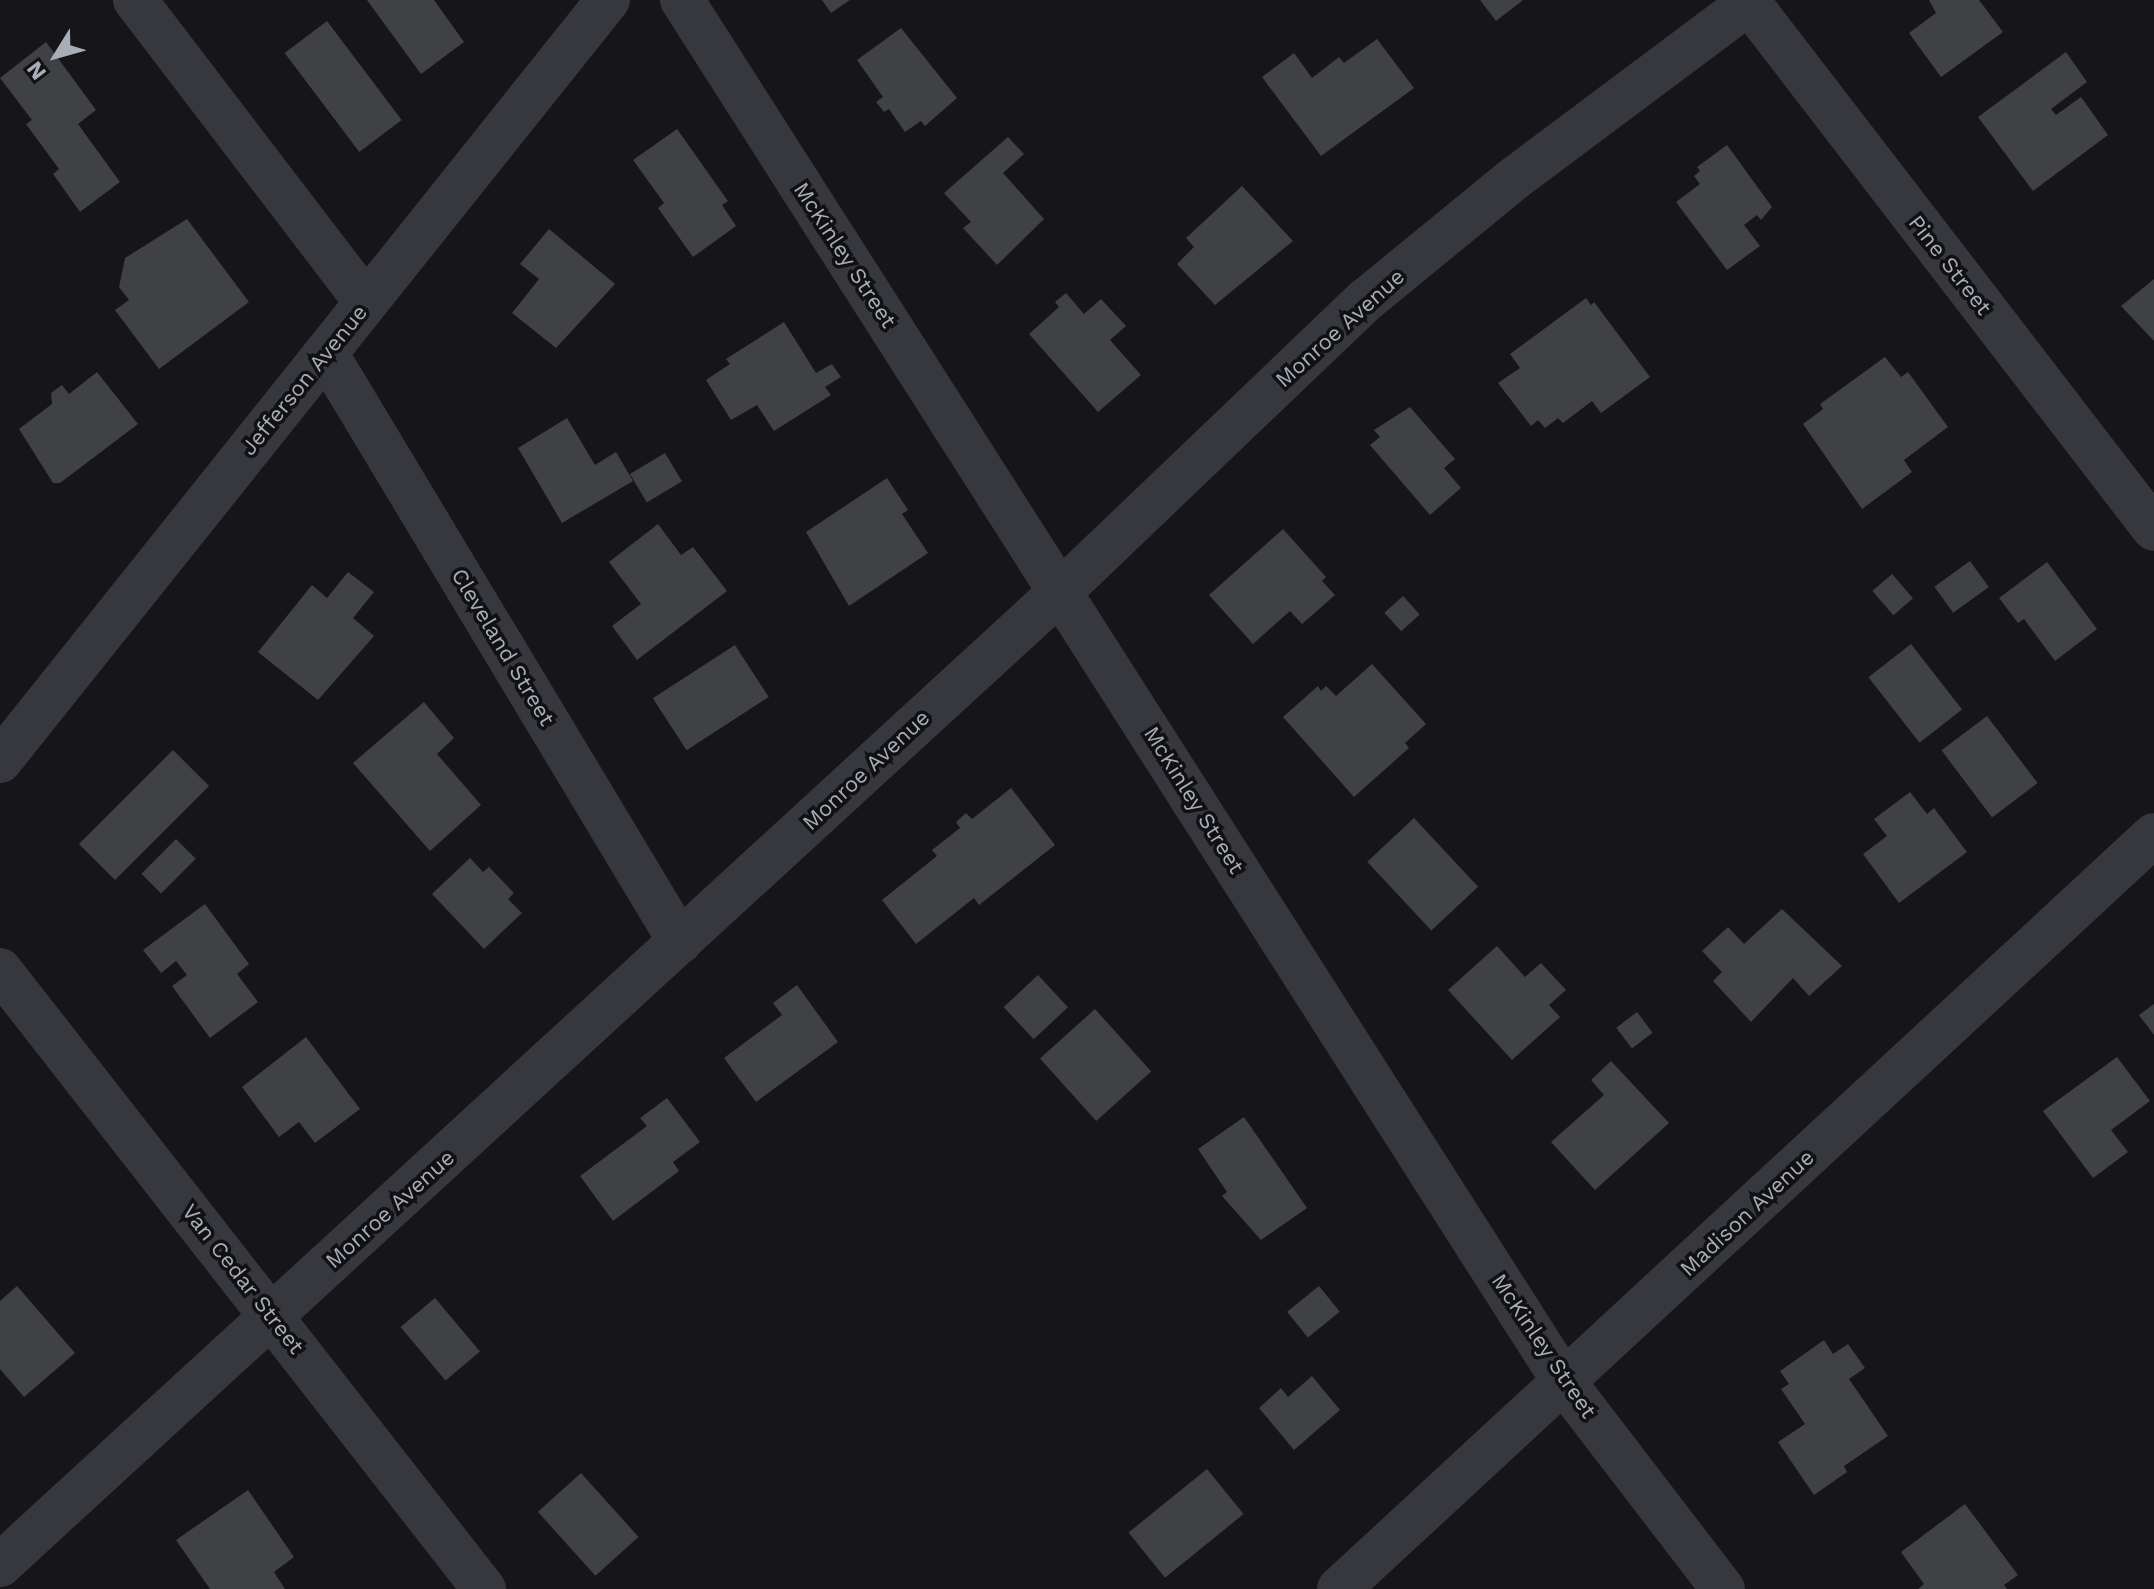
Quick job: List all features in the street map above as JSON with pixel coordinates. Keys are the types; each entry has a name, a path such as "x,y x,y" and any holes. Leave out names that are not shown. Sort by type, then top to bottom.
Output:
{"street":[{"path":"135,0 366,302"},
{"name":"Jefferson Avenue","path":"0,761 608,0"},
{"name":"McKinley Street","path":"682,0 1564,1382 1723,1589"},
{"name":"Monroe Avenue","path":"0,1565 1061,591 1367,299 1515,178 1750,1"},
{"name":"Pine Street","path":"1750,1 2154,529"},
{"name":"Cleveland Street","path":"326,353 680,942"},
{"name":"Madison Avenue","path":"1339,1589 2154,835"},
{"name":"Van Cedar Street","path":"0,970 484,1589"}],"building":[{"path":"367,0 434,0 464,42 421,74"},
{"path":"822,0 850,0 831,13"},
{"path":"1480,0 1523,0 1496,21"},
{"path":"1929,0 1979,0 2003,32 1941,77 1909,33 1936,13"},
{"path":"327,21 402,120 359,152 285,53"},
{"path":"901,28 957,98 925,126 921,121 905,132 889,109 884,112 876,102 883,97 857,60"},
{"path":"1377,39 1414,88 1321,156 1262,77 1294,53 1312,78 1339,57 1344,63"},
{"path":"46,42 96,110 78,124 120,182 80,212 53,174 59,169 26,124 32,120 0,78"},
{"path":"2066,52 2087,82 2051,109 2056,115 2081,97 2108,135 2033,191 1978,117"},
{"path":"677,129 728,201 722,205 736,226 693,257 658,208 664,203 633,160"},
{"path":"1008,137 1024,154 1003,173 1044,219 997,265 963,228 971,222 944,193"},
{"path":"1727,145 1772,207 1761,220 1757,215 1744,225 1760,246 1727,270 1676,202 1700,184 1694,176 1700,171 1697,167"},
{"path":"1242,186 1293,241 1215,305 1177,264 1194,247 1186,238"},
{"path":"187,219 249,302 159,369 115,310 129,300 119,287 125,258"},
{"path":"549,229 615,284 556,348 512,313 539,279 520,264"},
{"path":"2154,279 2154,341 2121,306"},
{"path":"1066,293 1084,314 1101,299 1126,326 1110,340 1141,375 1098,412 1029,334 1059,307 1055,302"},
{"path":"1586,298 1591,305 1594,302 1650,377 1601,413 1592,401 1563,423 1558,418 1545,428 1538,420 1531,426 1498,383 1520,368 1510,354"},
{"path":"784,322 816,373 832,364 841,377 825,387 831,395 774,431 757,405 731,420 706,380 730,364 726,359"},
{"path":"1885,357 1901,377 1908,372 1948,427 1904,460 1912,472 1862,509 1803,424 1823,409 1820,404"},
{"path":"97,372 138,424 60,483 53,483 19,429 52,404 51,393 62,385 69,394"},
{"path":"1410,407 1455,459 1444,468 1461,488 1430,515 1370,445 1380,437 1374,430"},
{"path":"567,418 595,465 616,452 633,481 562,523 518,448"},
{"path":"665,453 682,481 647,502 630,474"},
{"path":"887,478 908,510 902,514 928,553 849,606 806,532"},
{"path":"658,524 681,555 693,547 727,591 637,660 612,626 641,604 609,562"},
{"path":"1283,529 1326,577 1322,581 1335,595 1302,624 1290,611 1253,644 1209,595"},
{"path":"1970,561 1989,587 1953,613 1934,587"},
{"path":"2047,562 2097,629 2055,661 2024,619 2018,623 1999,598"},
{"path":"348,572 374,592 353,618 374,636 318,700 258,652 312,585 327,598"},
{"path":"1892,574 1913,598 1893,615 1872,591"},
{"path":"1403,596 1420,615 1401,631 1384,613"},
{"path":"1911,644 1962,709 1920,743 1868,677"},
{"path":"735,645 769,697 687,750 653,698"},
{"path":"1372,664 1426,724 1405,743 1409,748 1354,797 1283,717 1318,686 1321,691 1326,686 1336,696"},
{"path":"424,702 454,738 437,754 481,805 430,851 353,763"},
{"path":"1987,716 2038,783 1992,817 1941,750"},
{"path":"173,750 209,786 115,880 79,844"},
{"path":"1011,788 1055,845 979,905 974,898 916,944 882,900 937,856 932,850 960,828 956,822 966,813 972,819"},
{"path":"1910,792 1927,814 1934,808 1967,852 1899,903 1863,854 1887,836 1874,819"},
{"path":"1414,818 1478,887 1431,930 1367,862"},
{"path":"176,839 196,859 161,893 141,874"},
{"path":"470,858 483,872 489,867 514,893 508,899 522,913 484,949 432,894"},
{"path":"205,904 249,964 237,974 258,1002 210,1038 172,986 187,975 176,961 161,973 143,950"},
{"path":"1782,909 1842,966 1809,996 1793,978 1751,1022 1713,981 1722,972 1702,951 1728,927 1744,944"},
{"path":"1497,946 1525,977 1541,963 1566,990 1549,1005 1560,1017 1512,1060 1448,990"},
{"path":"1038,975 1068,1007 1034,1039 1004,1007"},
{"path":"797,985 838,1042 756,1102 724,1058 782,1015 773,1003"},
{"path":"2154,1004 2154,1035 2139,1015"},
{"path":"1095,1009 1151,1071 1096,1121 1040,1059"},
{"path":"1637,1012 1653,1033 1632,1048 1616,1028"},
{"path":"306,1037 360,1109 315,1143 299,1122 279,1137 242,1087"},
{"path":"2117,1057 2150,1101 2111,1130 2128,1152 2093,1178 2043,1111"},
{"path":"1611,1061 1669,1123 1595,1190 1551,1142 1604,1095 1591,1080"},
{"path":"667,1098 700,1142 673,1162 679,1171 613,1221 580,1176 647,1126 640,1118"},
{"path":"1244,1117 1307,1208 1261,1240 1222,1196 1227,1192 1198,1149"},
{"path":"17,1286 75,1353 24,1397 0,1369 0,1301"},
{"path":"1319,1286 1340,1312 1308,1337 1287,1312"},
{"path":"435,1298 480,1352 446,1381 401,1327"},
{"path":"1824,1340 1833,1354 1848,1344 1865,1368 1849,1379 1888,1436 1844,1466 1847,1472 1814,1495 1778,1442 1805,1424 1781,1389 1789,1384 1780,1371"},
{"path":"1312,1376 1340,1410 1294,1450 1259,1408 1281,1388 1288,1397"},
{"path":"1207,1469 1244,1514 1165,1578 1129,1533"},
{"path":"581,1473 639,1537 595,1576 538,1512"},
{"path":"248,1490 294,1557 274,1572 285,1589 210,1589 176,1540"},
{"path":"1965,1504 2018,1575 2004,1585 2007,1589 1918,1589 1924,1584 1901,1552"}]}
